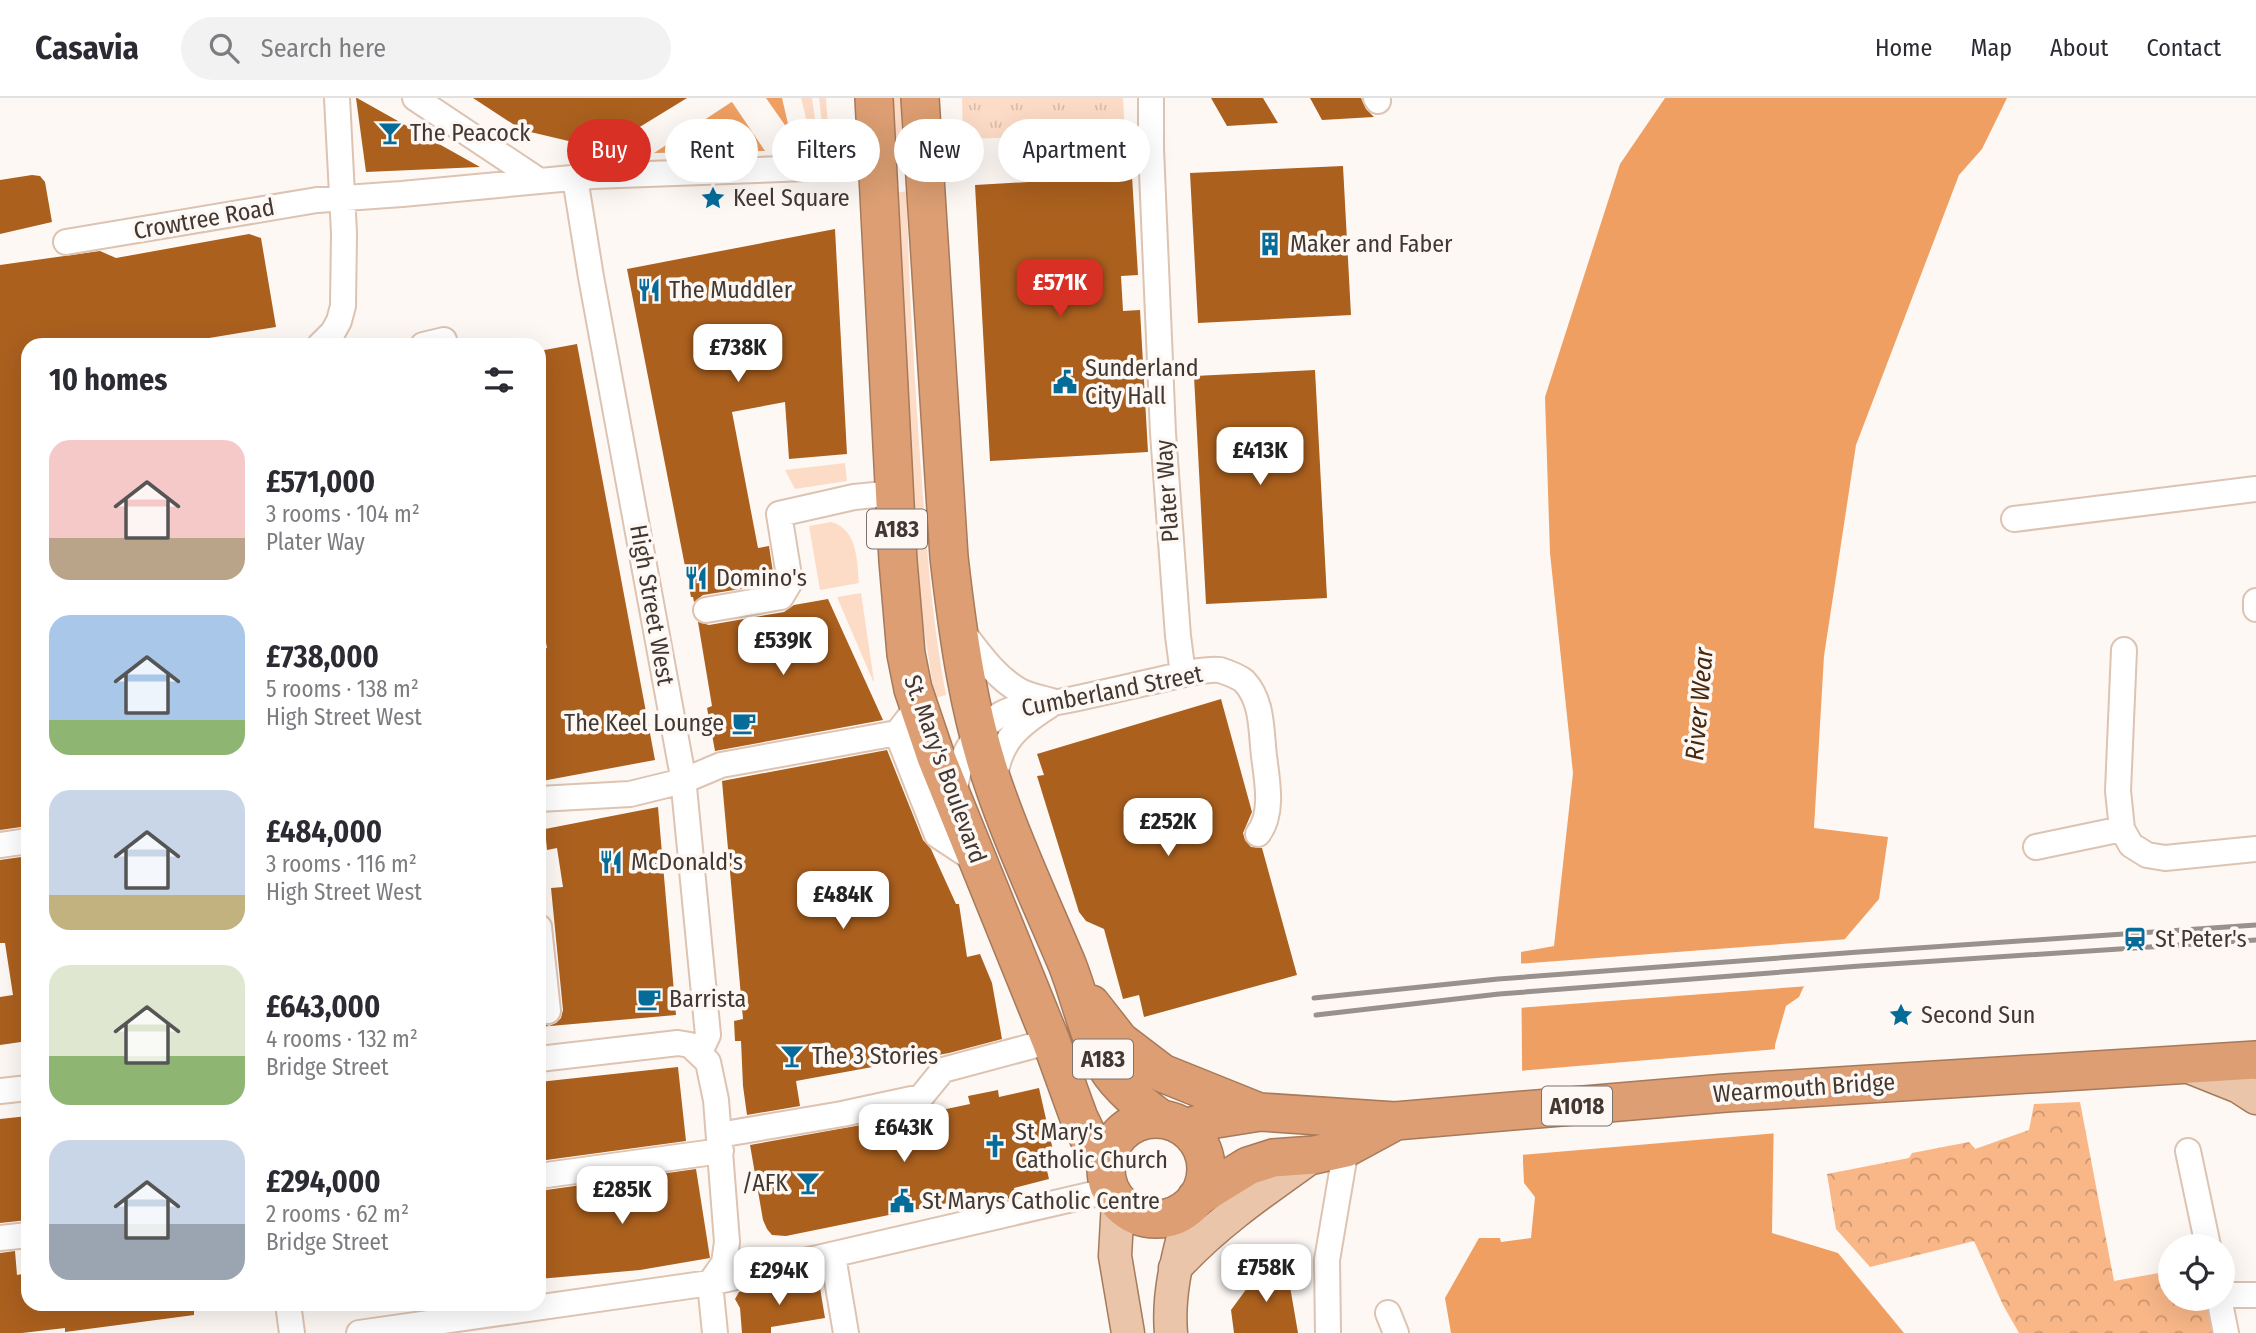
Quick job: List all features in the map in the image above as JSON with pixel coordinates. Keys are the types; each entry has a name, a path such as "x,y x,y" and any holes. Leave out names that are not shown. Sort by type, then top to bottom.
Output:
{"highway":[{"name":"St. Mary's Boulevard","path":"874,98 906,654 907,720 954,803 1051,1041 1079,1118 1112,1184"},
{"name":"St. Mary's Boulevard","path":"920,98 949,557 956,624 979,735 994,786 1073,981 1085,1023 1106,1066 1125,1091 1173,1123"},
{"name":"A1018","path":"1073,981 1120,1041 1150,1065 1162,1073 1260,1112"},
{"name":"A1018","path":"2182,1065 2256,1060"},
{"name":"Wearmouth Bridge","path":"1411,1120 1726,1093 2182,1065"},
{"name":"A1018","path":"1260,1112 1411,1120 1330,1151 1273,1158 1248,1166 1177,1214 1164,1218 1152,1219 1131,1212 1112,1184 1109,1150 1123,1131 1146,1119 1173,1123 1260,1112"},
{"path":"1173,1123 1196,1139 1206,1164 1202,1187 1194,1201"}],"main road":[{"path":"2182,1065 2239,1087 2256,1098"},
{"path":"1175,1268 1233,1212 1330,1151"},
{"name":"A1018","path":"1112,1184 1115,1256 1128,1333"},
{"path":"1171,1333 1171,1296 1175,1268 1194,1201"}],"street":[{"path":"327,338 339,321 343,306 345,270 337,98"},
{"path":"415,98 538,180"},
{"name":"Plater Way","path":"1151,98 1163,433 1183,674"},
{"name":"Crowtree Road","path":"651,175 772,170"},
{"name":"Crowtree Road","path":"66,242 304,202 567,178"},
{"name":"High Street West","path":"576,182 684,781 704,1044 716,1100 727,1242 724,1263 710,1283"},
{"path":"2014,519 2256,489"},
{"path":"706,610 781,597 790,582 779,514 853,497 895,493"},
{"path":"956,624 1007,682 1019,690 1056,702"},
{"path":"2124,650 2118,791 2122,829 2131,845 2147,855 2165,858 2256,849"},
{"name":"Cumberland Street","path":"954,803 963,755 989,723 1003,714 1018,708 1183,674 1219,670 1242,680 1258,703 1267,808 1262,828 1255,824"},
{"path":"994,786 996,764 1005,743 1025,721 1056,702"},
{"path":"546,799 629,794 684,781 721,765 907,720"},
{"path":"907,720 899,743 937,835 978,862"},
{"path":"2036,847 2122,829"},
{"path":"0,845 21,842"},
{"path":"546,992 548,1011"},
{"path":"546,1175 720,1143 921,1097 943,1070 1051,1041"},
{"path":"546,1058 678,1043 704,1044"},
{"path":"0,1091 21,1089"},
{"path":"1328,1333 1330,1151"},
{"path":"2188,1151 2205,1234"},
{"path":"546,1306 710,1283 832,1256 1112,1184"},
{"path":"0,1238 21,1236"},
{"path":"832,1256 846,1333"},
{"path":"710,1283 715,1333"},
{"path":"2235,1296 2256,1295"},
{"path":"289,1311 292,1333"},
{"path":"359,1333 513,1311"},
{"path":"2223,1311 2226,1333"}],"green space":[{"path":"801,98 812,98 815,119 806,119"},
{"path":"819,98 826,98 827,119 822,119"},
{"path":"888,98 901,98 901,119 894,119 894,143 889,143"},
{"path":"962,98 1123,98 1124,119 998,119 998,138 984,138 984,119 963,119"},
{"path":"907,191 924,517 946,695 935,698 921,611 895,193"},
{"path":"845,463 847,481 795,489 785,470"},
{"path":"831,522 840,526 851,539 859,583 820,590 809,526"},
{"path":"861,593 874,681 837,597"},
{"path":"2080,1102 2114,1281 2158,1273 2158,1311 2221,1311 2226,1333 2019,1333 1974,1241 1870,1267 1836,1229 1827,1174 1909,1158 1912,1153 1969,1142 1975,1149 2029,1130 2034,1104"}],"water":[{"path":"766,98 782,98 787,119 781,119"},
{"name":"River Wear","path":"1665,98 2007,98 1982,149 1959,175 1856,445 1824,656 1814,828 1888,837 1879,899 1803,988 1799,997 1786,1006 1775,1045 1772,1233 1838,1253 1904,1333 1451,1333 1445,1298 1479,1238 1500,1238 1501,1242 1531,1238 1535,1197 1524,1183 1521,952 1554,946 1573,773 1550,553 1545,397 1620,164"},
{"path":"732,102 743,119 706,119"},
{"path":"758,141 765,151 758,151"},
{"path":"665,146 665,153 654,153"}],"pier":[{"path":"1849,939 1809,986 1518,1008 1517,964"},
{"path":"1778,1049 1778,1133 1520,1155 1519,1071"}],"building":[{"name":"The Peacock","path":"357,98 480,167 366,172"},
{"path":"473,98 687,98 651,120 567,119 567,141 522,130"},
{"path":"1211,98 1263,98 1278,123 1227,126"},
{"path":"1310,98 1361,98 1374,117 1322,120"},
{"name":"Maker and Faber","path":"1343,166 1351,315 1198,323 1190,173"},
{"path":"40,176 45,182 52,222 0,234 0,180"},
{"name":"Sunderland City Hall","path":"1132,182 1138,275 1121,276 1123,311 1140,310 1148,452 990,461 975,185"},
{"path":"835,229 847,454 789,459 785,402 732,412 758,548 769,546 774,579 772,584 703,595 694,602 627,269"},
{"path":"249,234 261,238 276,327 209,338 21,338 21,827 0,830 0,265 100,251 116,258"},
{"path":"577,344 655,760 546,780 547,648 546,350"},
{"path":"1315,370 1327,598 1206,604 1194,376"},
{"path":"828,599 883,720 715,751 707,708 712,706 698,622 709,625 784,612 794,605"},
{"path":"1221,699 1252,812 1243,833 1251,847 1262,848 1297,975 1144,1017 1139,995 1123,999 1104,929 1086,921 1079,912 1037,776 1044,775 1037,754"},
{"path":"887,750 923,840 931,849 956,904 959,904 967,957 980,954 992,983 1002,1039 949,1053 796,1081 800,1106 747,1115 741,1041 735,1041 734,1021 743,1019 722,781"},
{"path":"658,807 676,1015 546,1026 556,1023 563,1010 551,888 563,887 557,848 547,850 546,829"},
{"path":"21,857 21,1042 0,1045 0,997 13,995 5,943 0,943 0,860"},
{"path":"678,1067 686,1141 546,1160 546,1081"},
{"path":"1039,1088 1055,1159 1045,1162 1049,1179 1014,1188 1016,1197 989,1202 987,1195 786,1236 772,1235 767,1229 763,1220 750,1145 906,1117 931,1108 932,1112 970,1104 968,1096 998,1090 999,1097"},
{"path":"21,1117 21,1221 0,1223 0,1119"},
{"path":"696,1169 710,1258 640,1270 546,1278 546,1190"},
{"path":"15,1251 17,1275 21,1274 21,1311 194,1311 194,1315 65,1332 65,1328 0,1333 0,1253"},
{"path":"1286,1263 1298,1333 1234,1333 1231,1310 1264,1265"},
{"path":"819,1282 825,1318 771,1327 771,1333 742,1333 740,1308 735,1299 739,1292"}],"railway":[{"path":"1314,998 1498,979 2256,925"},
{"path":"1316,1015 1499,994 1860,966 2256,940"}],"place":[{"name":"The Peacock","path":"390,133"},
{"name":"Keel Square","path":"713,198"},
{"name":"Maker and Faber","path":"1270,244"},
{"name":"The Muddler","path":"649,290"},
{"name":"Sunderland City Hall","path":"1065,382"},
{"name":"Domino's","path":"696,578"},
{"name":"The Keel Lounge","path":"744,723"},
{"name":"McDonald's","path":"611,862"},
{"name":"St Peter's","path":"2135,939"},
{"name":"Barrista","path":"649,999"},
{"name":"Second Sun","path":"1901,1015"},
{"name":"The 3 Stories","path":"792,1056"},
{"name":"St Mary's Catholic Church","path":"995,1146"},
{"name":"/AFK","path":"808,1183"},
{"name":"St Marys Catholic Centre","path":"902,1201"}]}
